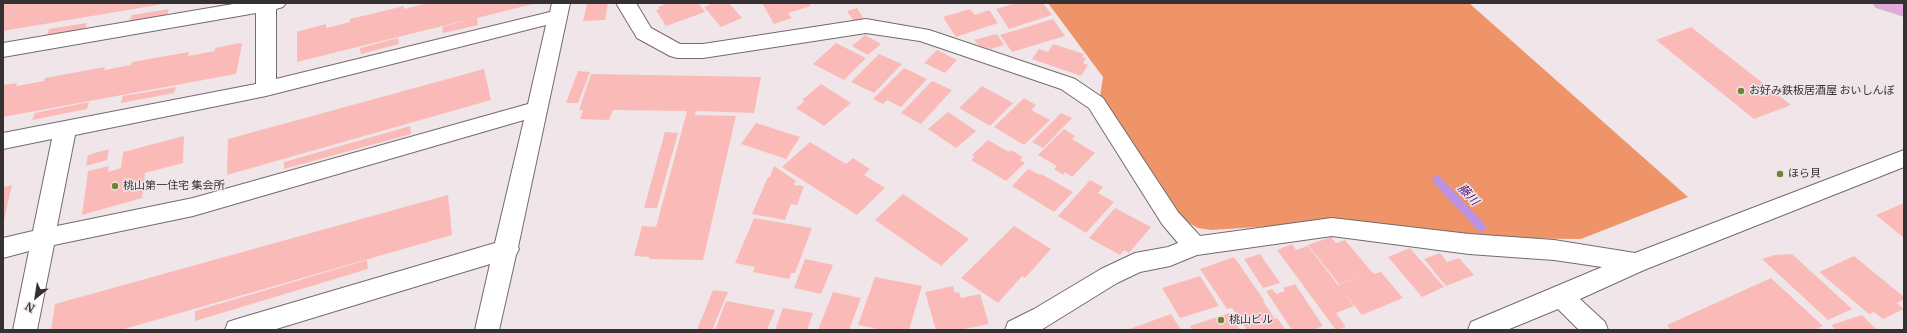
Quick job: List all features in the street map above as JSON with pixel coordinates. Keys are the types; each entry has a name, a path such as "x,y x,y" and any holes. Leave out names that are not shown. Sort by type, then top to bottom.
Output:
{"main road":[{"path":"1883,3 1904,10"}],"street":[{"path":"626,3 644,33 677,51 703,51 866,26 922,35 1068,84 1096,103 1170,218 1195,246"},
{"path":"3,50 269,4 266,90"},
{"path":"3,141 266,90 560,10 507,249 487,330"},
{"path":"3,248 43,238 194,207 538,108"},
{"path":"24,330 65,129"},
{"path":"1480,330 1562,297 1636,263 1901,163"},
{"path":"1018,330 1043,317 1109,276 1135,263 1170,256 1195,246 1332,227 1470,244 1554,250 1636,263"},
{"path":"237,330 507,249"},
{"path":"1562,297 1596,330"}],"shaded area":[{"path":"1048,3 1469,3 1688,197 1581,239 1483,238 1348,221 1211,230 1198,228 1175,215 1100,97 1103,77"}],"building":[{"path":"3,3 163,3 163,4 3,31"},
{"path":"428,3 533,4 477,18 478,25 443,33 442,27 471,19 297,62 297,32 299,31 326,24 326,28 350,22 350,19 404,6 404,9"},
{"path":"608,3 605,20 583,21 587,4"},
{"path":"668,3 699,3 705,12 666,26 656,10 659,9 658,7"},
{"path":"713,3 729,3 742,18 721,27 704,7"},
{"path":"762,3 809,3 811,6 788,13 792,18 774,24"},
{"path":"1016,3 1043,3 1052,15 1009,29 996,9"},
{"path":"857,8 864,19 854,22 847,11"},
{"path":"169,9 167,15 129,21 132,15"},
{"path":"970,9 975,15 989,10 998,23 956,37 943,17"},
{"path":"1053,19 1065,36 1012,52 1000,35"},
{"path":"87,23 85,29 47,35 49,29"},
{"path":"1691,27 1791,105 1754,119 1656,40"},
{"path":"997,34 1004,45 991,49 980,46 974,40"},
{"path":"865,35 881,44 868,55 852,46"},
{"path":"398,38 399,44 361,54 360,48"},
{"path":"240,43 242,44 236,74 3,117 3,85 17,83 16,86 44,81 45,78 105,67 104,70 131,65 132,62 189,52 188,56 215,51 215,48"},
{"path":"836,43 866,58 844,80 813,64"},
{"path":"1053,44 1084,54 1082,57 1086,58 1083,63 1088,65 1081,76 1032,59 1039,49 1048,52"},
{"path":"937,50 957,60 945,73 924,63"},
{"path":"879,54 902,64 874,93 851,82"},
{"path":"904,68 927,79 901,107 887,100 883,104 873,99"},
{"path":"484,69 491,100 227,175 228,139"},
{"path":"578,71 590,72 578,103 566,103"},
{"path":"591,74 761,77 754,113 696,111 695,115 736,116 703,260 649,259 650,257 634,256 642,226 656,227 687,111 613,110 609,120 580,119 583,110 579,110"},
{"path":"932,81 952,90 921,124 901,113"},
{"path":"821,84 851,103 824,126 796,108 805,101 802,100"},
{"path":"982,86 1013,103 990,126 959,108"},
{"path":"176,87 174,93 121,103 123,96"},
{"path":"1024,98 1036,105 1031,110 1050,120 1024,145 994,127"},
{"path":"89,102 87,109 32,120 35,113"},
{"path":"948,112 976,131 956,148 928,129"},
{"path":"1061,113 1072,118 1043,148 1032,142"},
{"path":"756,123 800,137 786,159 741,144"},
{"path":"410,126 411,134 284,169 284,162"},
{"path":"1064,129 1075,136 1072,139 1095,153 1072,177 1065,172 1063,175 1054,169 1057,166 1038,155"},
{"path":"665,132 678,133 657,208 644,208"},
{"name":"桃山第一住宅 集会所","path":"184,136 183,163 145,173 142,198 82,215 88,171 109,166 108,172 121,168 123,152"},
{"path":"988,140 1009,152 1011,150 1023,157 1020,160 1025,163 1006,181 971,160 974,157 972,155"},
{"path":"810,142 846,164 853,158 870,169 864,175 885,188 857,215 782,167"},
{"path":"109,149 107,160 86,166 88,155"},
{"path":"774,166 796,181 794,185 804,186 797,205 791,204 785,220 752,214"},
{"path":"1028,169 1040,175 1041,174 1073,192 1054,212 1012,186"},
{"path":"1090,180 1103,187 1098,193 1114,202 1086,233 1058,216"},
{"path":"12,185 4,220 3,187"},
{"path":"903,194 969,239 941,266 875,220"},
{"path":"448,195 452,235 121,330 51,330 55,304"},
{"path":"1904,203 1904,238 1876,215"},
{"path":"1115,208 1151,227 1129,253 1124,250 1120,255 1089,238"},
{"path":"754,218 812,228 795,273 791,273 789,279 753,272 755,267 735,263"},
{"path":"1014,226 1051,249 1025,278 1022,276 998,303 961,278"},
{"path":"1331,237 1336,243 1345,240 1371,271 1339,284 1308,245"},
{"path":"1292,244 1296,250 1308,246 1354,306 1336,313 1346,327 1336,330 1277,250"},
{"path":"1410,248 1444,287 1422,297 1388,257"},
{"path":"1440,253 1447,262 1459,258 1474,275 1446,286 1424,259"},
{"path":"1260,254 1280,283 1263,288 1244,259"},
{"path":"1792,254 1852,309 1828,320 1762,259 1774,255"},
{"path":"1854,256 1904,297 1904,299 1897,303 1904,309 1883,319 1874,312 1869,314 1819,272"},
{"path":"1234,257 1264,300 1263,301 1275,319 1277,318 1286,330 1247,330 1232,308 1227,309 1200,269"},
{"path":"805,259 833,265 821,294 794,288"},
{"path":"367,260 368,269 195,321 195,311"},
{"path":"1371,271 1374,274 1381,272 1403,298 1362,315 1338,285"},
{"path":"1200,276 1219,306 1180,318 1162,288"},
{"path":"875,277 922,286 909,330 883,330 858,325"},
{"path":"1771,278 1823,326 1814,330 1671,330 1667,325"},
{"path":"1295,284 1323,326 1313,330 1292,330 1266,291 1272,289 1276,294 1285,291 1283,288"},
{"path":"953,286 955,293 959,292 961,298 980,294 989,324 959,330 936,330 925,292"},
{"path":"713,290 728,292 712,330 697,330"},
{"path":"833,292 861,298 849,330 818,330"},
{"path":"726,301 775,310 767,330 715,330"},
{"path":"783,308 813,313 807,330 775,330"},
{"name":"桃山ビル","path":"1229,313 1240,330 1192,330 1190,326"},
{"path":"1171,314 1181,330 1127,330"},
{"path":"1862,315 1877,330 1836,330 1831,325"}],"waterway":[{"name":"藤川","path":"1437,180 1481,227"}],"place":[{"name":"お好み鉄板居酒屋 おいしんぼ","path":"1741,91"},
{"name":"ほら貝","path":"1780,174"},
{"name":"桃山第一住宅 集会所","path":"115,186"},
{"name":"桃山ビル","path":"1221,320"}]}
